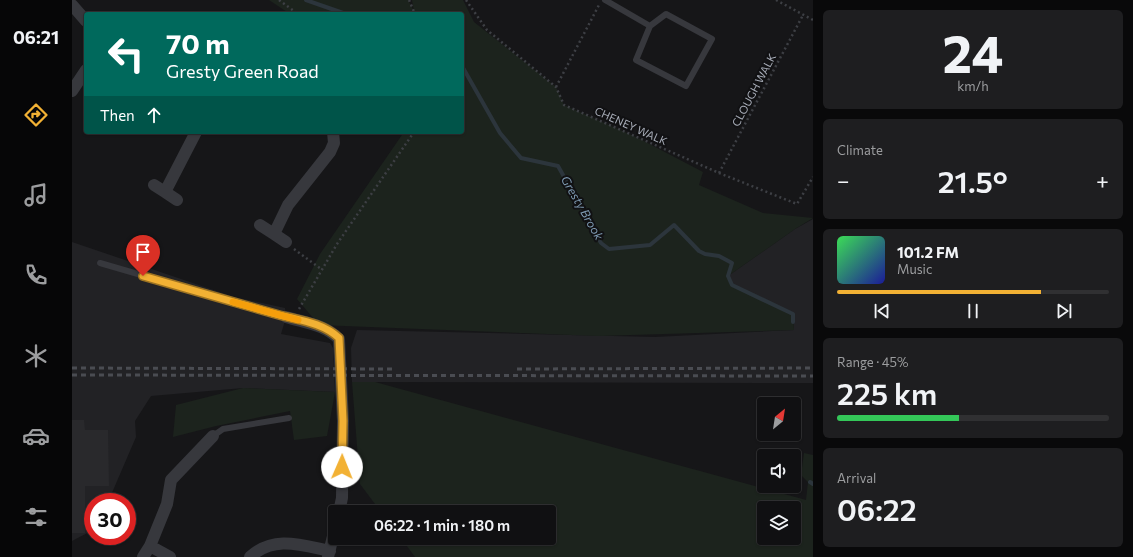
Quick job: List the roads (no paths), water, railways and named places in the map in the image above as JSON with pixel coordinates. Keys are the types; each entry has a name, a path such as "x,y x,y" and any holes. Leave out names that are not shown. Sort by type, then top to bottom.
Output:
{"street":[{"path":"84,0 74,8 84,19"},
{"path":"72,90 84,73"},
{"path":"165,192 195,134"},
{"path":"274,234 288,206 333,148 333,134"},
{"path":"154,185 177,200"},
{"path":"260,225 286,242"},
{"path":"289,318 319,325 332,331 339,338 343,421 342,498 340,505"},
{"path":"143,557 150,546 167,504 171,480 213,436"},
{"path":"250,557 257,551 275,543 294,544 329,554"},
{"path":"150,546 170,557"}],"lane":[{"path":"605,0 650,26"},
{"path":"666,14 712,39 686,86 636,60 650,26 666,14"},
{"path":"100,263 289,318"},
{"path":"213,436 223,429 289,418"}],"waterway":[{"name":"Gresty Brook","path":"306,0 340,12"},
{"name":"Gresty Brook","path":"464,70 500,133 521,158 558,166 601,243 609,249 650,245 674,225 699,251 705,254 719,256 732,263 728,276 732,285 793,314 793,322"}],"railway":[{"path":"72,368 393,369"},
{"path":"517,369 813,368"},
{"path":"72,375 813,376"}]}
